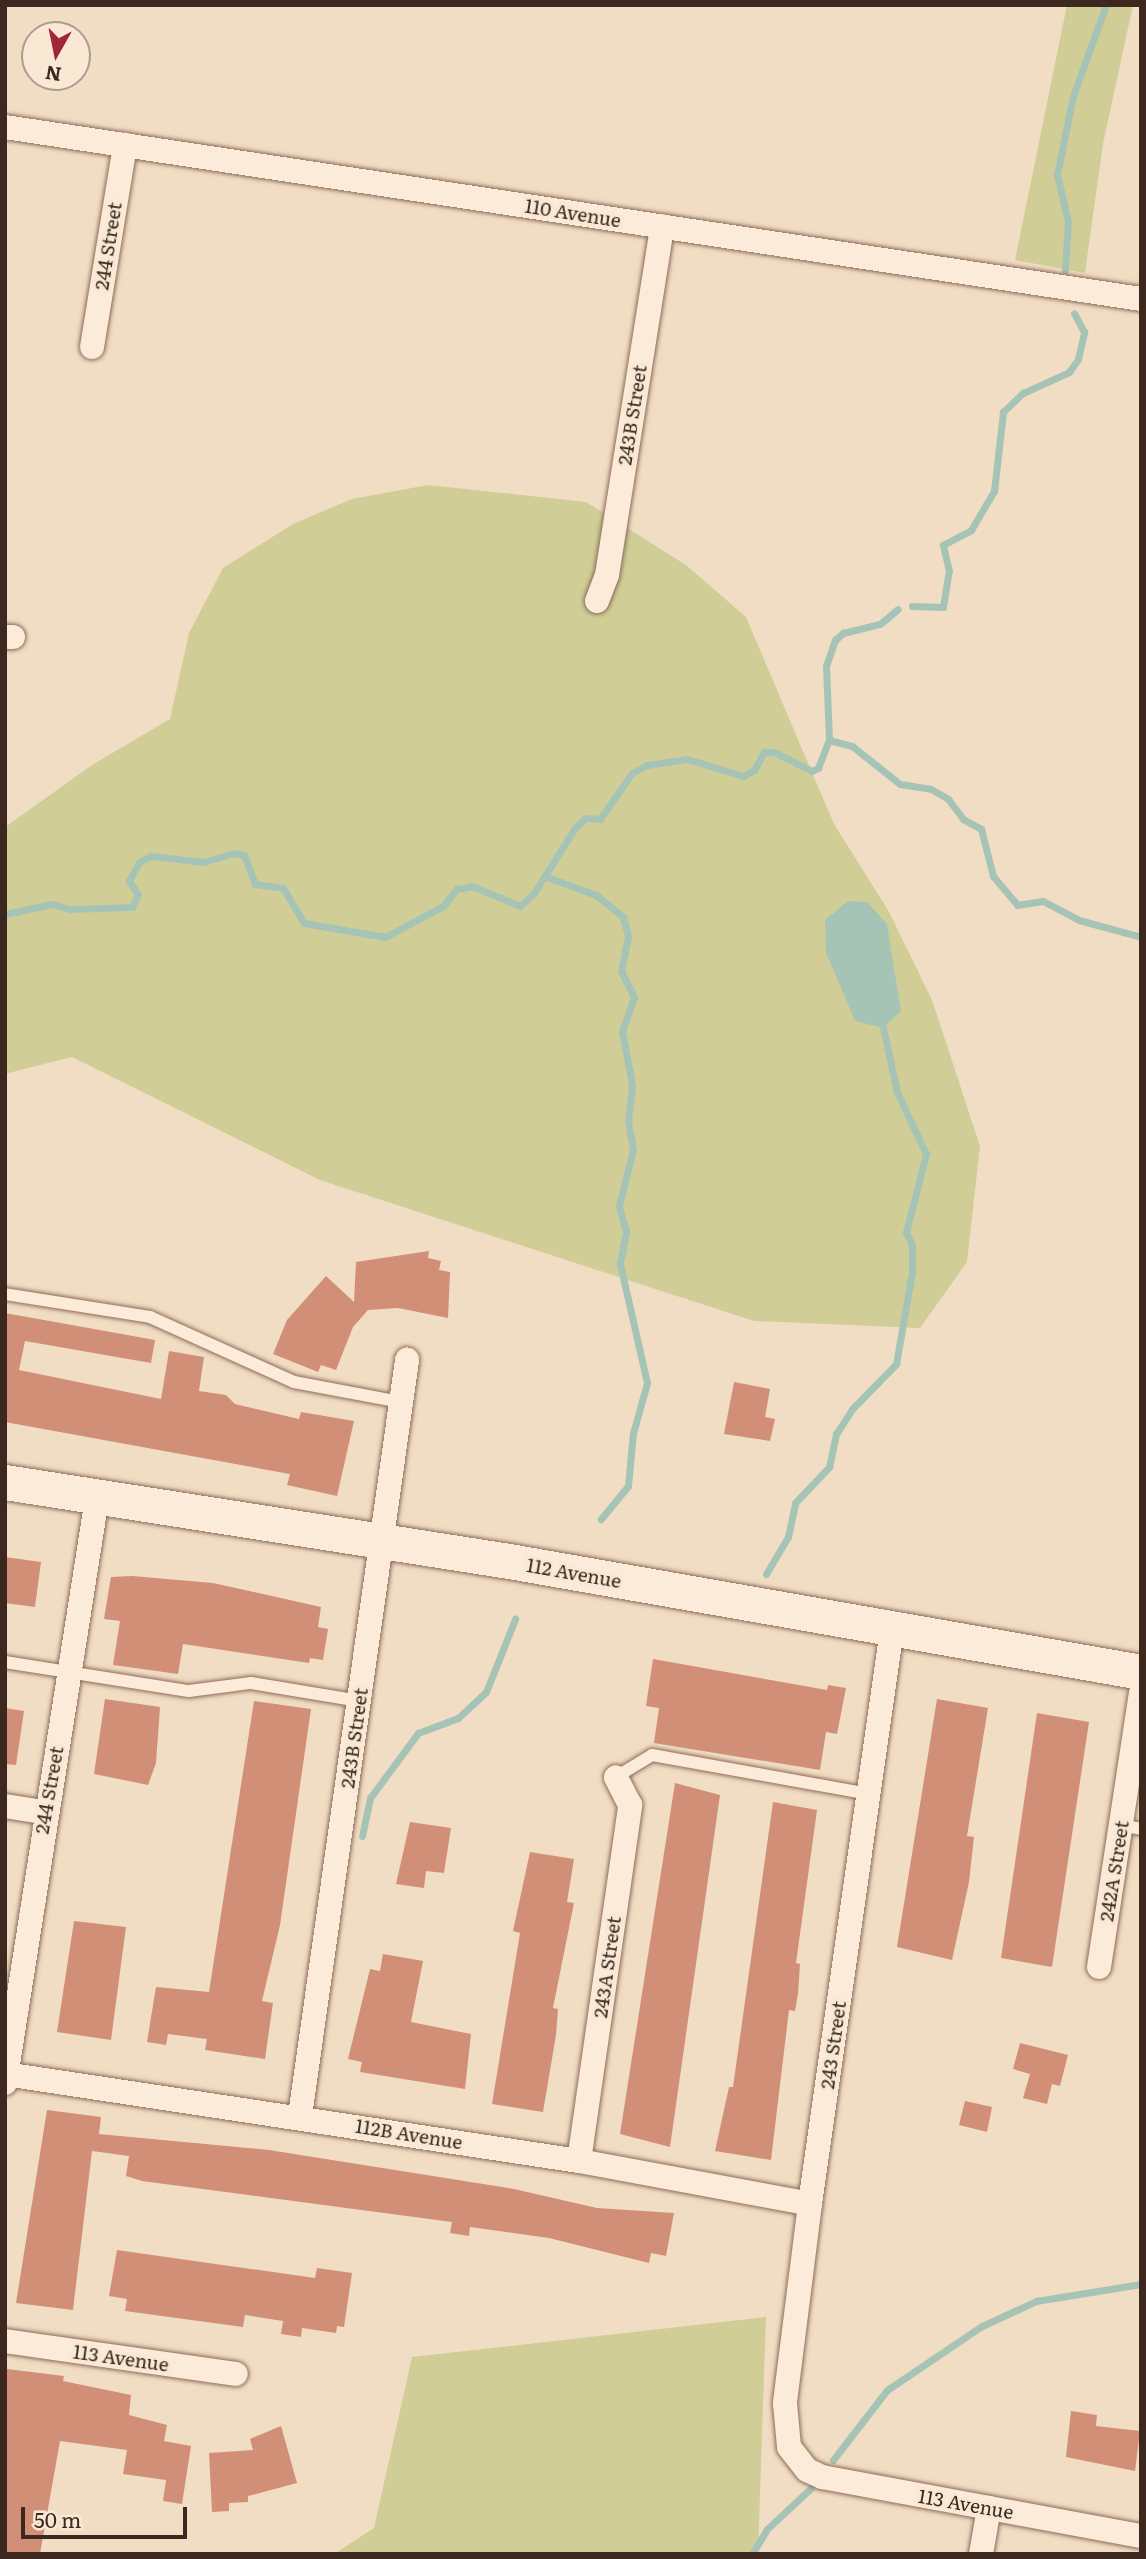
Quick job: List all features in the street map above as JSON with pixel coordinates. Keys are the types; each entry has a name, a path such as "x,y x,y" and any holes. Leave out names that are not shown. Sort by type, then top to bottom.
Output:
{"main road":[{"name":"112 Avenue","path":"5,1482 383,1541 1141,1672"}],"street":[{"name":"110 Avenue","path":"5,127 1141,299"},
{"name":"244 Street","path":"92,347 125,145"},
{"name":"243B Street","path":"597,601 607,575 662,226"},
{"name":"243B Street","path":"300,2116 407,1360"},
{"name":"244 Street","path":"6,2077 43,1812 72,1672 97,1498"},
{"name":"243 Street","path":"797,2459 784,2427 785,2403 810,2204 892,1629"},
{"name":"242A Street","path":"1099,1967 1131,1827 1141,1693"},
{"name":"243A Street","path":"579,2161 630,1805 615,1777"},
{"path":"5,1806 43,1812"},
{"name":"112B Avenue","path":"6,2077 300,2116 579,2161 810,2204"},
{"name":"113 Avenue","path":"5,2341 236,2374"},
{"name":"113 Avenue","path":"797,2459 822,2477 1141,2536"},
{"path":"981,2554 989,2508"}],"lane":[{"path":"5,1294 150,1317 294,1382 401,1402"},
{"path":"5,1662 189,1691 251,1683 360,1701"},
{"path":"615,1777 652,1755 869,1794"}],"shaded area":[{"path":"1067,5 1133,5 1103,144 1085,273 1015,260"},
{"path":"428,485 586,502 686,565 746,617 834,824 888,910 932,1000 980,1146 967,1262 920,1328 754,1321 320,1180 72,1057 5,1074 5,827 92,765 170,719 189,633 223,568 293,524 352,499"},
{"path":"848,901 867,902 887,924 901,1011 883,1028 855,1021 826,953 825,920"},
{"path":"766,2317 758,2554 334,2554 374,2528 412,2357"}],"building":[{"path":"429,1251 428,1258 441,1261 439,1270 450,1272 448,1318 398,1308 368,1310 353,1327 336,1370 321,1365 318,1372 273,1354 287,1320 326,1276 354,1302 356,1262"},
{"path":"5,1313 155,1340 151,1363 25,1341 19,1370 161,1399 169,1351 204,1357 199,1391 226,1395 235,1404 299,1419 301,1412 354,1421 337,1496 287,1485 290,1474 5,1422"},
{"path":"734,1382 770,1389 765,1417 775,1419 770,1441 724,1434"},
{"path":"5,1557 41,1562 35,1607 5,1603"},
{"path":"132,1576 213,1583 321,1607 318,1627 328,1629 323,1660 310,1658 309,1663 183,1644 178,1674 113,1665 120,1621 104,1619 111,1577"},
{"path":"653,1659 827,1690 828,1685 846,1688 837,1734 826,1732 820,1770 654,1743 659,1708 646,1706"},
{"path":"105,1699 160,1707 156,1763 148,1785 94,1774"},
{"path":"937,1699 988,1708 967,1836 974,1837 969,1882 952,1960 897,1947"},
{"path":"254,1701 311,1709 280,1925 262,2001 273,2003 265,2059 205,2050 207,2039 168,2034 166,2045 147,2042 156,1987 209,1992"},
{"path":"5,1708 24,1711 16,1765 5,1764"},
{"path":"1037,1713 1089,1722 1052,1967 1001,1958"},
{"path":"675,1783 720,1795 670,2147 620,2134"},
{"path":"773,1802 817,1810 796,1963 800,1964 798,1994 795,2011 789,2010 771,2160 715,2151 729,2087 733,2087"},
{"path":"410,1822 451,1828 444,1873 426,1871 424,1888 396,1884"},
{"path":"530,1852 574,1859 567,1902 574,1903 553,2008 558,2009 556,2035 543,2112 492,2104 520,1933 513,1931"},
{"path":"74,1921 126,1927 111,2040 57,2032"},
{"path":"383,1954 423,1961 411,2022 471,2034 465,2089 360,2072 362,2062 348,2059 370,1969 380,1971"},
{"path":"1020,2043 1068,2055 1060,2086 1052,2084 1047,2104 1023,2098 1030,2074 1013,2069"},
{"path":"965,2101 992,2107 987,2132 959,2125"},
{"path":"47,2110 101,2117 99,2134 269,2150 514,2189 597,2208 674,2213 666,2256 651,2253 649,2263 549,2238 470,2227 469,2236 450,2233 452,2222 142,2181 126,2176 129,2156 92,2151 73,2310 16,2303"},
{"path":"117,2250 315,2278 317,2268 352,2273 344,2327 337,2326 336,2333 302,2328 301,2337 281,2334 283,2321 245,2315 243,2327 125,2311 127,2299 109,2296"},
{"path":"7,2369 64,2376 63,2381 131,2395 129,2415 167,2425 164,2441 191,2446 182,2504 163,2501 166,2480 123,2474 127,2450 60,2441 40,2554 5,2554"},
{"path":"1071,2411 1097,2415 1096,2426 1140,2431 1135,2471 1066,2457"},
{"path":"281,2426 297,2483 248,2496 248,2502 229,2503 229,2511 212,2512 209,2453 253,2450 250,2439"}],"waterway":[{"path":"1065,270 1068,221 1057,175 1073,96 1106,5"},
{"path":"912,606 943,607 949,571 943,545 971,530 994,491 1003,412 1023,393 1069,372 1078,359 1084,332 1074,313"},
{"path":"5,914 52,904 69,909 132,907 138,894 129,881 139,862 151,856 204,862 233,853 244,855 255,884 283,888 304,923 385,937 443,906 457,889 472,886 520,906 534,893 575,828 585,818 600,819 632,773 647,765 687,759 743,776 754,770 764,752 774,752 812,771 818,768 829,740 826,666 835,640 843,633 880,624 898,609"},
{"path":"829,740 852,746 900,784 931,789 948,799 963,819 981,829 993,876 1017,905 1043,901 1079,920 1141,937"},
{"path":"544,876 596,895 623,917 628,936 621,971 634,997 622,1031 632,1085 628,1121 633,1150 619,1206 626,1232 620,1264 647,1383 633,1433 628,1486 601,1519"},
{"path":"766,1574 788,1537 795,1503 829,1467 836,1434 852,1409 896,1364 912,1272 912,1245 906,1232 926,1154 897,1092 883,1028"},
{"path":"362,1836 370,1798 418,1733 458,1718 486,1692 515,1619"},
{"path":"833,2460 887,2390 982,2326 1036,2301 1141,2284"},
{"path":"752,2554 767,2529 811,2488"}]}
